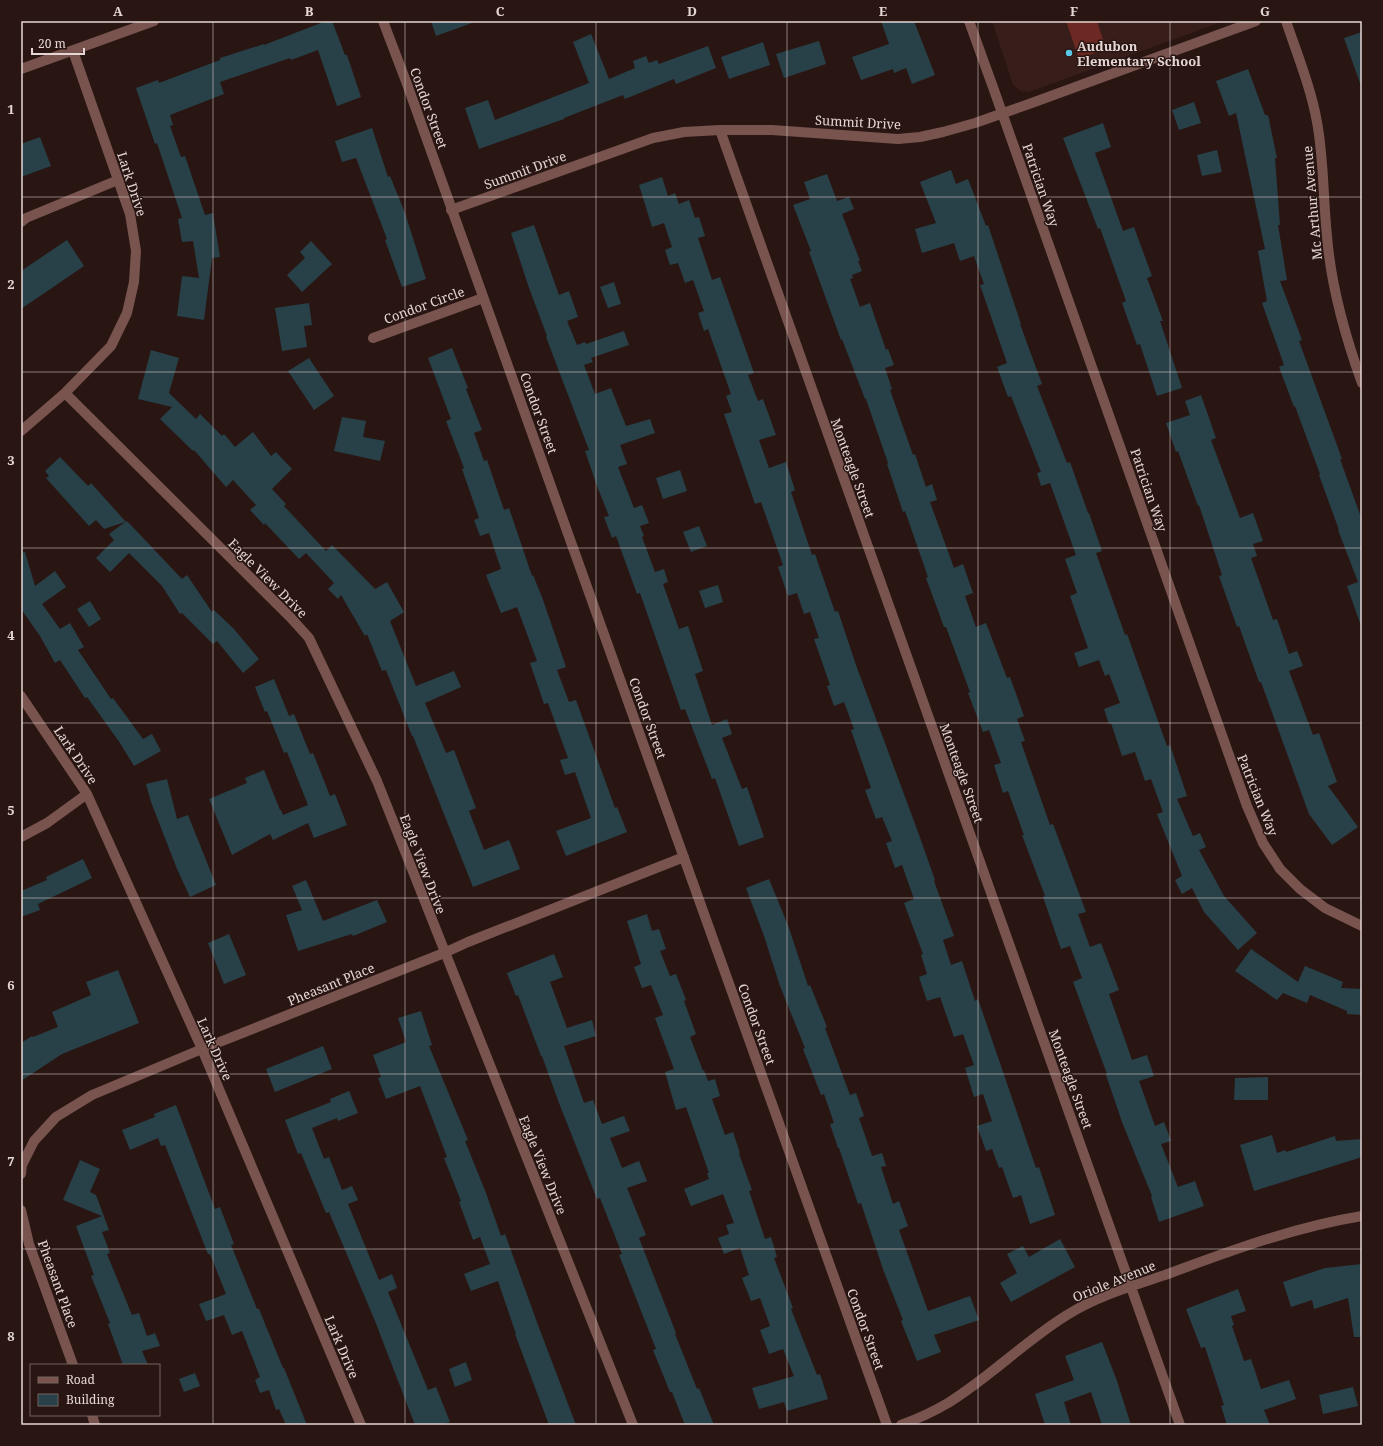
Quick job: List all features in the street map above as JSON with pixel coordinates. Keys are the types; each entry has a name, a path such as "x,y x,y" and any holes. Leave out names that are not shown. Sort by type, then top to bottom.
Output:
{"street":[{"path":"21,69 154,21"},
{"name":"Condor Street","path":"383,21 407,84 887,1425"},
{"name":"Patrician Way","path":"969,21 1241,791 1263,843 1280,869 1300,889 1325,908 1362,926"},
{"name":"Summit Drive","path":"451,210 652,138 684,132 772,130 898,139 943,132 1002,113 1256,21"},
{"name":"Mc Arthur Avenue","path":"1286,21 1309,90 1317,120 1323,160 1327,237 1334,288 1349,347 1362,383"},
{"name":"Lark Drive","path":"21,432 65,393 111,346 127,313 134,282 136,251 130,214 73,51"},
{"name":"Monteagle Street","path":"720,130 1180,1425"},
{"path":"21,222 26,218 118,180"},
{"name":"Condor Circle","path":"373,338 483,298"},
{"name":"Eagle View Drive","path":"65,393 285,612 309,638 377,781 444,953 633,1425"},
{"name":"Lark Drive","path":"21,696 87,794 202,1049 361,1425"},
{"path":"21,837 48,823 87,794"},
{"name":"Pheasant Place","path":"21,1174 22,1165 34,1141 56,1117 92,1095 468,942 684,857"},
{"name":"Pheasant Place","path":"21,1210 29,1244 73,1364"},
{"name":"Oriole Avenue","path":"901,1425 947,1403 1068,1314 1085,1305 1259,1241 1307,1227 1362,1216"}],"shaded area":[{"name":"Audubon Elementary School","path":"992,21 1224,21 1029,92 1021,91 1013,85"},
{"path":"1066,21 1097,21 1106,49 1079,59"}],"building":[{"path":"326,21 332,21 345,55 347,55 361,97 337,106 318,50 220,82 224,94 170,115 173,125 170,126 181,157 185,156 205,215 213,213 220,257 212,258 204,320 177,316 182,276 199,278 193,241 182,242 178,219 182,218 157,143 155,144 136,88 158,80 159,83 220,60 220,58 264,45"},
{"path":"431,21 472,21 472,23 436,36"},
{"path":"881,21 914,21 935,75 912,84 906,68 894,73 893,69 861,80 852,57 889,44"},
{"path":"1362,32 1362,83 1360,83 1344,38"},
{"path":"591,34 609,79 635,68 633,61 646,56 649,63 657,60 659,64 708,46 716,68 676,84 674,79 625,99 623,95 564,119 479,149 465,108 488,100 495,120 589,83 573,42"},
{"path":"819,41 826,64 784,78 776,54"},
{"path":"763,42 770,65 729,79 721,57"},
{"path":"1248,69 1265,115 1268,115 1277,158 1275,158 1280,225 1278,225 1287,280 1280,281 1302,340 1299,341 1342,459 1340,459 1362,520 1362,623 1360,623 1347,586 1358,582 1338,530 1319,475 1320,474 1279,367 1284,365 1262,303 1267,301 1258,251 1265,249 1236,113 1229,116 1216,81"},
{"path":"1194,102 1201,123 1179,130 1172,110"},
{"path":"1103,123 1111,147 1095,153 1123,231 1134,227 1152,276 1147,278 1163,321 1160,321 1182,388 1157,396 1140,344 1137,345 1122,303 1126,301 1100,228 1098,229 1063,138"},
{"path":"372,128 388,177 390,176 405,213 426,279 402,287 385,240 387,239 356,158 342,162 335,141"},
{"path":"40,137 51,166 21,177 21,144"},
{"path":"1217,150 1222,172 1202,176 1197,155"},
{"path":"951,170 956,184 968,179 986,226 988,225 1020,324 1042,384 1037,386 1067,463 1070,462 1089,513 1102,551 1096,553 1167,746 1170,745 1187,796 1177,799 1193,836 1200,833 1206,847 1199,850 1224,896 1257,933 1238,950 1204,912 1192,888 1182,894 1175,880 1182,876 1157,814 1163,812 1151,779 1145,781 1135,752 1122,756 1111,723 1109,724 1104,709 1120,703 1109,674 1105,676 1099,660 1079,667 1074,653 1088,648 1070,596 1077,593 1065,559 1076,555 1050,483 1041,486 1037,473 1041,472 1011,396 1008,397 997,367 1007,363 980,285 984,284 974,256 960,261 954,243 922,253 915,229 936,223 920,182"},
{"path":"827,174 837,201 849,197 854,209 842,214 860,261 858,261 862,271 852,275 853,278 850,279 860,307 870,303 886,350 888,349 894,365 885,368 892,389 890,390 926,487 932,484 937,500 930,502 954,568 963,564 973,593 965,596 976,627 986,623 1007,678 1010,677 1024,716 1017,719 1025,741 1021,742 1050,825 1053,824 1086,912 1078,914 1090,947 1101,943 1119,990 1109,994 1132,1060 1147,1055 1154,1076 1139,1081 1155,1126 1164,1122 1171,1141 1161,1144 1178,1187 1195,1181 1204,1206 1159,1222 1151,1197 1152,1196 1122,1122 1106,1075 1107,1074 1073,982 1082,978 1070,946 1061,949 1043,897 1045,896 1022,835 1024,835 1008,791 1003,793 994,765 1001,763 989,730 983,732 968,693 970,692 926,578 928,577 905,511 903,512 866,399 842,339 841,340 809,252 811,251 793,205 810,199 804,182"},
{"path":"662,177 668,196 675,193 679,204 689,200 695,218 699,217 705,236 698,238 712,280 720,277 754,373 748,375 758,401 763,399 776,435 759,440 769,468 786,462 795,490 791,492 812,555 815,554 835,612 838,611 954,936 943,940 951,965 962,961 975,1001 978,999 1036,1168 1039,1167 1055,1215 1030,1224 1021,1195 1013,1198 1002,1167 999,1168 992,1149 986,1151 977,1126 992,1121 983,1094 974,1097 965,1068 974,1065 963,1034 954,1037 940,997 927,1001 919,977 927,974 921,955 923,954 904,903 914,899 902,865 895,868 886,843 892,841 882,817 876,819 865,790 871,788 851,730 854,729 844,702 834,706 827,686 830,685 814,639 819,638 810,612 804,614 797,593 788,596 778,567 783,565 761,502 755,504 724,414 732,412 726,396 731,394 708,329 704,331 698,313 704,311 693,280 685,283 678,263 670,265 665,250 672,247 664,223 652,227 639,185"},
{"path":"534,225 559,295 569,291 578,317 567,321 577,345 585,342 586,344 624,331 629,345 591,358 593,362 584,365 595,394 611,388 626,426 650,419 655,433 620,445 627,464 618,467 634,508 642,505 649,523 640,526 644,536 642,537 655,572 664,569 668,582 663,584 679,629 688,626 703,671 695,674 712,725 727,719 732,734 722,738 742,789 747,787 764,837 739,846 715,778 712,779 685,709 681,710 640,593 637,594 616,536 612,538 604,517 609,516 585,451 589,450 546,337 547,336 511,233"},
{"path":"67,240 84,266 21,309 21,271"},
{"path":"311,241 332,264 302,292 287,275 305,258 300,252"},
{"path":"614,282 621,304 608,308 600,287"},
{"path":"309,303 312,325 304,326 307,347 282,351 275,308"},
{"path":"452,348 468,388 466,389 482,430 474,433 484,461 487,460 504,510 509,508 532,576 533,575 542,597 566,667 557,670 569,702 576,700 615,808 617,807 627,832 566,856 556,831 591,818 575,772 565,775 560,760 568,758 548,703 544,704 530,663 537,661 517,607 501,613 486,575 501,569 489,533 480,536 474,520 479,518 462,469 464,468 446,421 451,419 428,358"},
{"path":"151,350 179,358 169,393 196,419 200,414 222,436 224,434 235,447 253,432 271,456 276,452 292,469 272,489 286,504 284,506 326,551 332,545 375,589 387,582 404,612 390,621 416,686 454,671 461,687 425,703 446,753 454,750 476,808 469,811 484,850 509,840 520,869 473,887 386,670 382,671 367,634 365,636 341,595 338,599 328,589 334,583 306,553 299,559 265,523 264,525 250,510 256,505 233,480 226,487 194,450 193,451 160,419 172,407 138,399"},
{"path":"309,358 334,396 314,410 288,371"},
{"path":"1201,395 1216,438 1211,440 1240,518 1253,513 1263,541 1253,544 1257,556 1251,558 1273,620 1277,619 1289,654 1297,651 1303,666 1289,671 1313,735 1319,733 1337,782 1328,786 1358,827 1332,845 1309,814 1261,682 1259,682 1239,626 1237,627 1219,576 1222,575 1199,505 1198,506 1178,451 1176,452 1166,423 1190,415 1185,401"},
{"path":"342,417 366,421 363,437 385,441 380,461 334,451"},
{"path":"60,457 88,486 91,483 126,522 127,521 182,579 187,575 212,612 214,610 234,629 259,659 243,673 217,641 213,644 182,613 180,614 162,586 129,553 110,572 96,558 114,540 109,534 125,522 104,529 96,520 89,526 46,478 49,476 45,471"},
{"path":"680,470 687,491 663,499 656,478"},
{"path":"699,526 707,546 691,552 683,532"},
{"path":"25,552 35,586 55,571 66,587 42,604 60,629 70,623 84,647 78,650 111,699 113,698 143,739 152,734 161,751 134,766 120,743 87,697 85,698 60,660 55,663 40,636 21,609 21,553"},
{"path":"718,585 723,602 705,608 699,591"},
{"path":"90,601 101,619 89,627 77,609"},
{"path":"274,679 289,716 294,714 310,754 313,753 330,796 335,794 347,825 314,838 308,823 273,840 270,834 232,855 209,799 247,783 245,778 264,770 283,815 308,805 287,752 284,753 267,711 265,712 255,687"},
{"path":"167,779 177,819 188,815 216,885 190,897 177,869 151,802 146,784"},
{"path":"83,859 92,878 38,904 40,910 21,917 21,891 47,880 46,877"},
{"path":"769,879 789,928 808,986 810,985 827,1027 825,1028 850,1095 856,1093 864,1116 859,1118 872,1156 882,1153 886,1166 881,1167 893,1204 899,1201 908,1226 899,1230 928,1311 970,1296 979,1320 934,1335 941,1352 917,1361 901,1321 903,1320 884,1272 861,1203 858,1204 838,1148 830,1124 834,1123 824,1094 821,1095 803,1049 805,1048 780,986 764,936 746,888"},
{"path":"306,880 323,921 377,900 387,922 353,936 352,934 298,951 286,915 302,910 292,886"},
{"path":"647,914 652,931 659,929 666,949 660,951 670,976 676,974 686,1000 684,1001 696,1034 690,1037 708,1081 715,1079 720,1096 712,1099 725,1135 733,1132 752,1190 749,1191 765,1239 771,1237 777,1257 774,1258 793,1308 791,1309 817,1375 820,1374 828,1399 787,1411 784,1402 759,1409 752,1388 794,1376 783,1349 769,1354 760,1330 770,1326 760,1298 751,1301 742,1278 749,1275 740,1248 724,1254 718,1238 729,1234 726,1225 734,1223 723,1194 691,1206 684,1189 709,1179 707,1173 709,1173 686,1107 676,1110 665,1072 674,1069 655,1018 663,1015 651,985 642,988 634,967 641,964 627,921"},
{"path":"229,934 246,975 224,984 208,943"},
{"path":"1251,949 1298,982 1305,966 1343,982 1341,988 1362,989 1362,1015 1347,1014 1347,1011 1310,995 1307,1003 1283,993 1277,1000 1235,971"},
{"path":"554,954 563,977 550,982 567,1028 592,1020 596,1036 564,1046 584,1103 593,1100 602,1124 624,1116 630,1131 610,1138 622,1168 639,1161 647,1181 627,1188 646,1235 639,1238 697,1389 699,1388 714,1425 685,1425 653,1350 656,1349 619,1255 622,1254 600,1198 597,1199 518,995 516,996 507,973"},
{"path":"118,970 139,1023 62,1054 21,1081 21,1043 32,1036 33,1037 58,1027 52,1012 91,995 86,982"},
{"path":"421,1011 432,1045 429,1046 468,1140 465,1141 486,1193 501,1236 505,1234 576,1425 549,1425 515,1334 498,1281 471,1291 464,1274 490,1264 480,1237 473,1240 459,1202 461,1201 444,1158 447,1157 420,1086 386,1099 378,1078 381,1077 373,1055 406,1042 398,1018"},
{"path":"323,1046 332,1069 275,1092 266,1069"},
{"path":"1268,1077 1268,1100 1234,1100 1235,1078"},
{"path":"349,1091 358,1113 338,1121 337,1118 312,1128 324,1159 329,1157 342,1190 352,1186 358,1200 348,1204 379,1280 392,1274 397,1288 388,1292 428,1390 436,1387 450,1422 441,1425 415,1425 375,1321 329,1212 326,1213 301,1153 298,1154 285,1120 331,1102 330,1099"},
{"path":"176,1105 215,1209 220,1207 234,1244 231,1245 307,1425 286,1425 279,1409 276,1410 269,1390 260,1393 255,1380 260,1377 242,1331 232,1335 224,1315 206,1321 199,1304 226,1294 210,1254 208,1254 165,1145 161,1146 158,1138 130,1150 122,1130 155,1117 154,1114"},
{"path":"1272,1135 1277,1153 1285,1150 1286,1152 1335,1136 1336,1141 1362,1139 1362,1157 1254,1191 1240,1145"},
{"path":"80,1160 100,1169 90,1192 96,1195 109,1230 102,1232 110,1253 107,1254 132,1315 139,1313 147,1336 155,1333 160,1346 142,1351 148,1364 123,1364 108,1324 110,1323 91,1276 94,1275 76,1226 102,1216 63,1200"},
{"path":"1060,1239 1075,1267 1011,1302 1000,1283 1017,1273 1007,1254 1023,1246 1029,1257"},
{"path":"1362,1264 1362,1337 1354,1337 1348,1298 1314,1309 1312,1300 1291,1307 1283,1282 1325,1268"},
{"path":"1238,1289 1246,1311 1231,1316 1234,1325 1232,1326 1244,1361 1251,1359 1261,1389 1289,1380 1296,1399 1264,1410 1270,1425 1227,1425 1221,1406 1224,1405 1205,1347 1201,1348 1186,1309"},
{"path":"1102,1342 1117,1381 1131,1425 1102,1425 1091,1392 1064,1402 1071,1425 1045,1425 1035,1394 1074,1380 1065,1356"},
{"path":"466,1362 472,1380 455,1387 449,1369"},
{"path":"195,1373 200,1386 184,1392 179,1379"},
{"path":"1353,1387 1358,1406 1323,1414 1319,1395"}],"place":[{"name":"Audubon Elementary School","path":"1069,53"}]}
